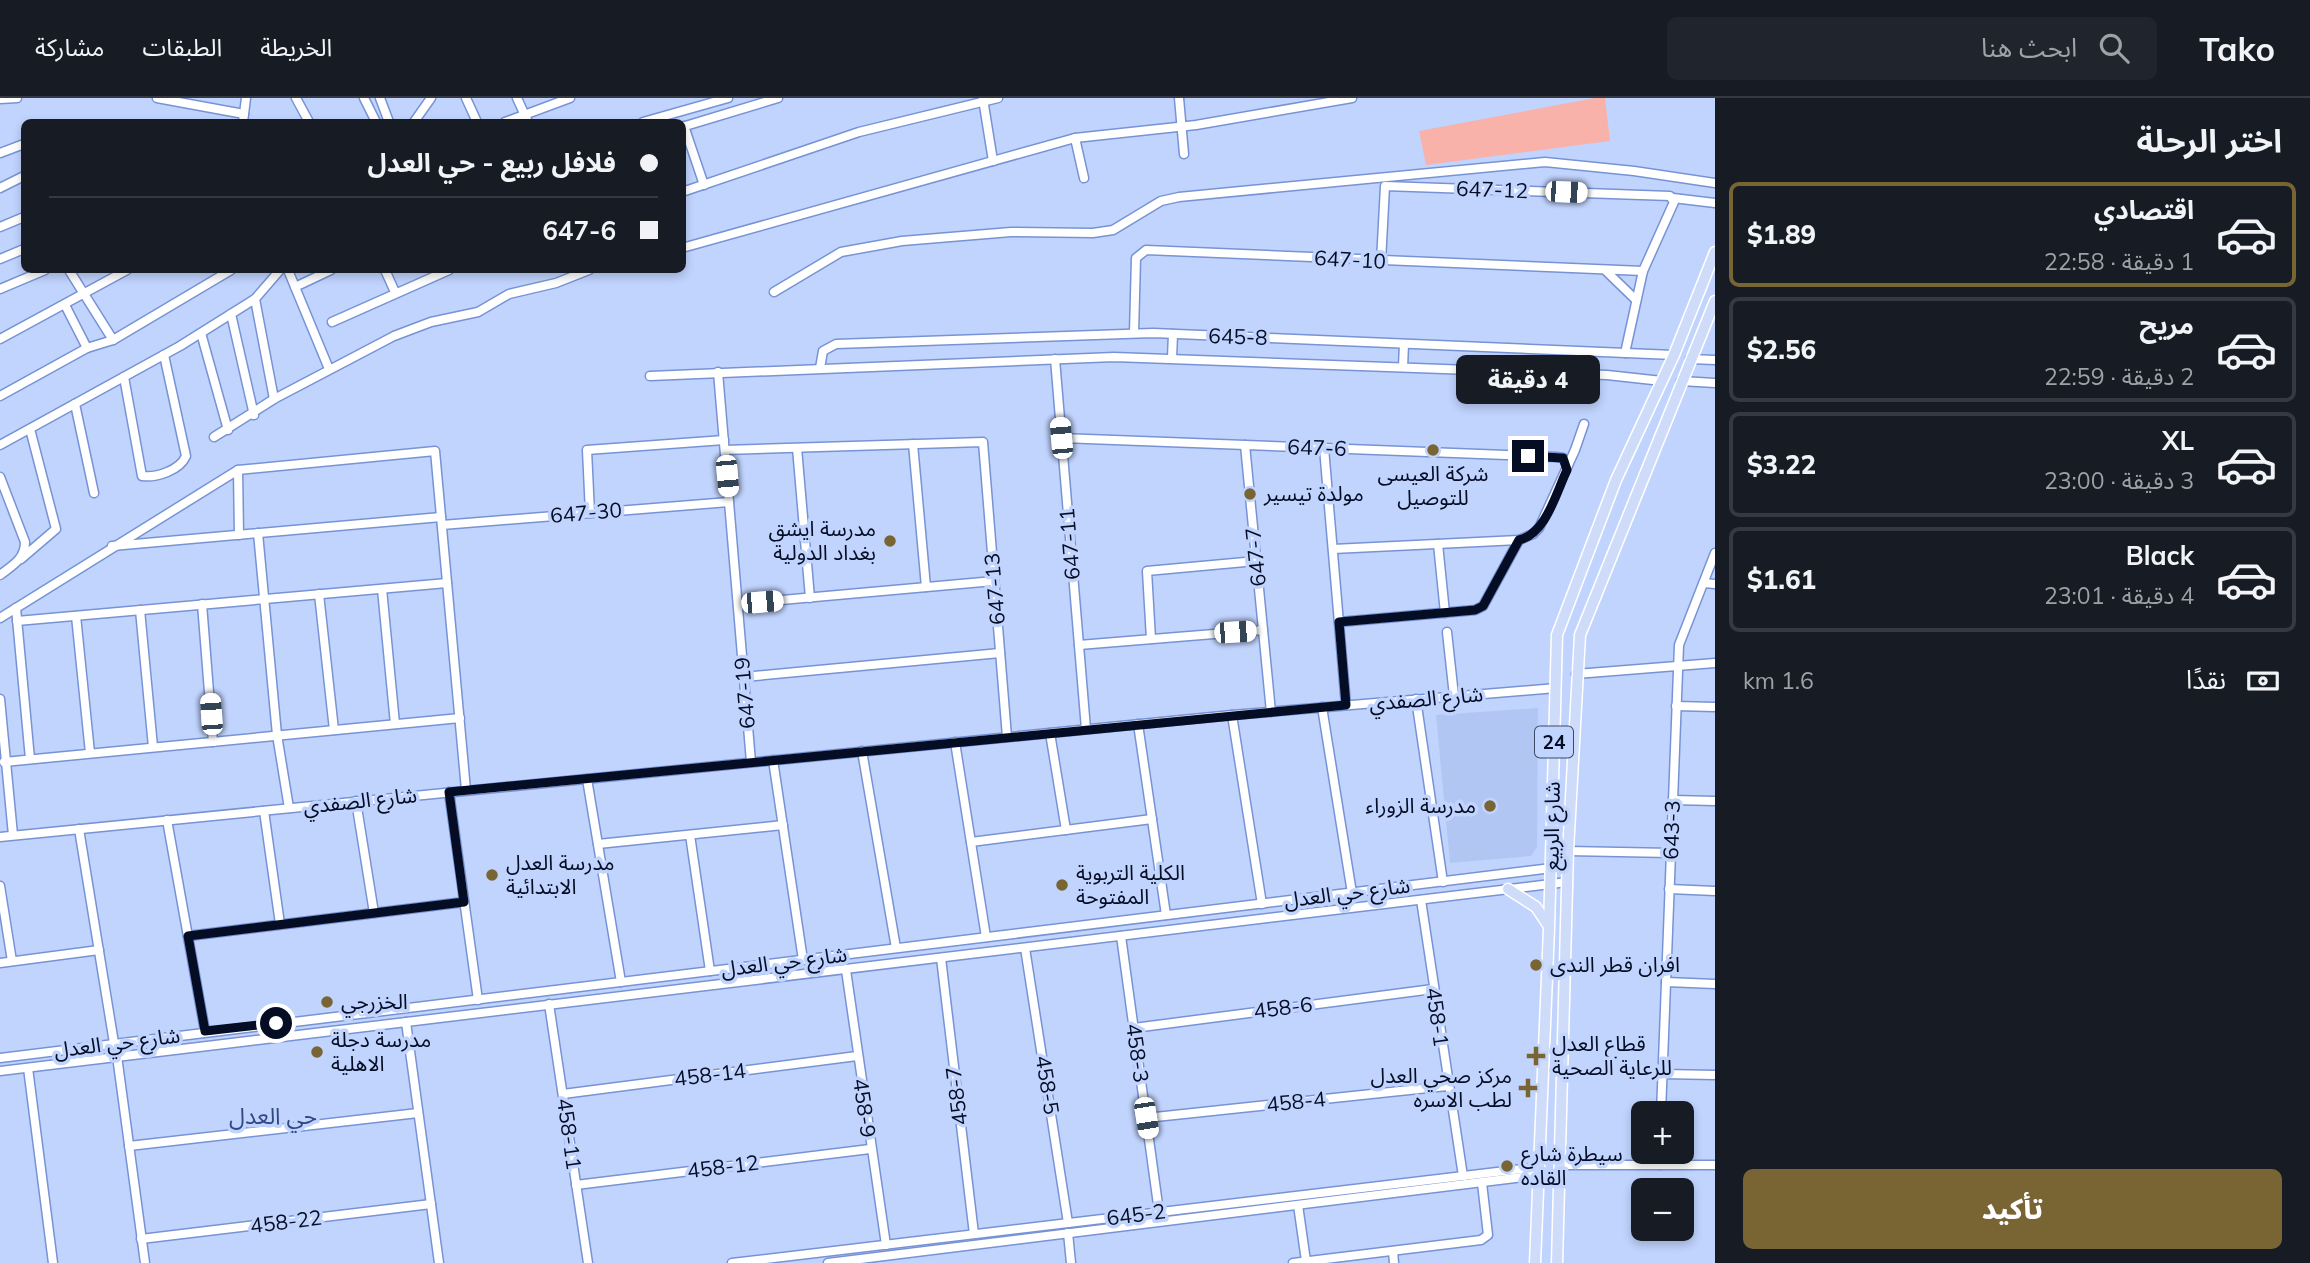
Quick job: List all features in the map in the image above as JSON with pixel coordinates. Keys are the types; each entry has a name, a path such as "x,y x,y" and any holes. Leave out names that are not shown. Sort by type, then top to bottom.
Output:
{"main road":[{"name":"شارع الربيع","path":"1535,1263 1549,929 1557,635 1616,480 1674,355 1715,252"},
{"name":"شارع الربيع","path":"1558,1263 1568,851 1580,635 1715,301"},
{"path":"1508,889 1536,907 1549,929"}],"street":[{"path":"0,99 17,98"},
{"path":"157,98 243,118 247,98"},
{"path":"296,98 307,119"},
{"path":"364,98 374,119"},
{"path":"380,98 388,119"},
{"path":"416,119 430,98"},
{"path":"466,98 476,119"},
{"path":"517,98 526,118 534,110 570,98"},
{"path":"534,110 537,98"},
{"path":"654,119 728,98"},
{"path":"686,126 778,98"},
{"path":"686,191 859,132 983,99 998,98"},
{"path":"1179,98 1184,153"},
{"path":"686,247 1074,138 1182,126 1352,98"},
{"path":"983,99 993,161"},
{"path":"686,135 704,185"},
{"path":"1074,138 1084,178"},
{"path":"0,153 21,145"},
{"path":"774,292 841,252 902,242 998,233 1093,233 1113,230 1161,201 1180,197 1545,162 1715,183"},
{"path":"0,188 21,178"},
{"name":"647-12","path":"1381,262 1385,186 1673,200"},
{"path":"1625,353 1643,271 1673,200 1715,202"},
{"path":"0,227 21,218"},
{"path":"0,259 21,250"},
{"name":"647-10","path":"1134,333 1136,258 1146,250 1643,271"},
{"path":"1605,270 1636,300"},
{"path":"0,289 38,273"},
{"path":"71,273 113,340"},
{"path":"0,339 122,273"},
{"path":"0,396 87,348 113,340 226,273"},
{"path":"0,445 201,333 255,299 277,273"},
{"path":"289,273 329,369"},
{"path":"295,287 325,273"},
{"path":"386,273 395,292"},
{"path":"332,322 442,273"},
{"path":"214,437 254,415 274,399 394,336 431,322 478,312 509,294 556,283 581,273"},
{"path":"255,299 274,399"},
{"path":"65,305 87,348"},
{"path":"231,314 254,415"},
{"path":"201,333 228,430"},
{"name":"645-8","path":"820,368 823,351 836,344 1134,333 1674,355"},
{"path":"1172,358 1173,334"},
{"path":"1403,367 1404,344"},
{"path":"124,377 142,476 150,477 178,467 186,456 164,355"},
{"name":"645-8","path":"650,376 1055,359 1172,358 1621,375 1662,381"},
{"name":"647-11","path":"1055,359 1086,729"},
{"path":"1690,359 1715,360"},
{"name":"647-19","path":"718,372 751,762"},
{"path":"1681,381 1715,383"},
{"path":"75,404 94,493"},
{"path":"1333,549 1527,538 1539,528 1584,424"},
{"path":"0,575 56,529 30,429"},
{"name":"647-6","path":"1061,438 1556,457 1563,458 1567,466"},
{"path":"590,513 587,450 594,447 724,440"},
{"name":"647-13","path":"914,444 983,442 1007,737"},
{"path":"725,450 914,444 926,587"},
{"name":"647-7","path":"1245,445 1271,712"},
{"path":"797,448 810,598"},
{"path":"1324,448 1346,705"},
{"path":"0,618 112,545 238,470 435,451 466,790"},
{"path":"238,470 240,535"},
{"path":"0,477 25,542 21,559"},
{"name":"647-30","path":"112,545 729,502"},
{"path":"258,533 277,735 289,808"},
{"path":"1339,622 1475,610 1483,606 1519,540"},
{"path":"1438,544 1446,613"},
{"name":"643-3","path":"1662,1101 1679,645 1715,553"},
{"path":"1152,639 1147,571 1256,561"},
{"path":"738,604 994,581"},
{"path":"17,621 447,583"},
{"path":"1704,583 1715,584"},
{"path":"382,589 395,724"},
{"path":"320,594 334,730"},
{"path":"202,604 213,741"},
{"path":"16,608 30,759"},
{"path":"140,610 153,747"},
{"path":"76,616 90,753"},
{"path":"1079,645 1263,630"},
{"path":"1447,632 1454,696"},
{"path":"744,677 1000,653"},
{"path":"1576,674 1715,663"},
{"name":"شارع الصفدي","path":"0,836 1232,715 1556,688"},
{"path":"0,699 13,835"},
{"path":"1416,699 1443,882"},
{"path":"1676,706 1715,707"},
{"path":"1322,707 1352,893"},
{"path":"1232,715 1262,904"},
{"path":"4,762 460,718"},
{"path":"1138,724 1166,915"},
{"path":"1049,733 1066,830"},
{"path":"955,742 985,937"},
{"path":"862,751 895,948"},
{"path":"773,760 803,960"},
{"path":"587,779 621,982"},
{"path":"449,792 478,1000"},
{"path":"1673,800 1715,801"},
{"path":"356,801 374,913"},
{"path":"264,811 280,925"},
{"path":"971,842 1152,819"},
{"path":"167,820 205,1031"},
{"path":"598,844 783,825"},
{"path":"79,829 114,1043"},
{"path":"690,835 710,971"},
{"path":"1568,851 1671,853"},
{"name":"شارع حي العدل","path":"0,1058 1568,866"},
{"name":"شارع حي العدل","path":"0,1071 1567,882"},
{"path":"1433,883 1437,892 1435,898"},
{"path":"0,886 12,961"},
{"path":"1669,889 1715,891"},
{"path":"1300,900 1302,914"},
{"name":"458-1","path":"1421,900 1462,1176"},
{"path":"188,936 464,902"},
{"name":"458-3","path":"1121,936 1159,1212"},
{"name":"458-5","path":"1025,948 1068,1223"},
{"path":"0,963 99,950"},
{"name":"458-7","path":"941,958 974,1234"},
{"path":"747,967 750,981"},
{"name":"458-9","path":"846,970 886,1245"},
{"path":"1666,982 1715,984"},
{"name":"458-6","path":"1133,1028 1433,989"},
{"name":"458-11","path":"550,1004 588,1263"},
{"path":"348,1015 351,1028"},
{"path":"406,1021 439,1263"},
{"path":"117,1056 145,1263"},
{"name":"458-14","path":"563,1094 858,1056"},
{"path":"28,1068 53,1263"},
{"path":"1663,1074 1715,1075"},
{"name":"458-4","path":"1146,1118 1447,1086"},
{"path":"129,1146 418,1113"},
{"name":"458-12","path":"576,1185 870,1149"},
{"path":"1559,1165 1715,1165"},
{"name":"645-2","path":"732,1263 1462,1176 1539,1171"},
{"name":"645-2","path":"828,1263 1482,1183 1539,1171"},
{"path":"1293,1263 1481,1240 1488,1235 1482,1183"},
{"name":"458-22","path":"141,1239 431,1204"},
{"path":"1298,1205 1306,1261"},
{"path":"1068,1233 1071,1263"},
{"path":"926,1240 928,1251"},
{"path":"1393,1251 1394,1263"}],"shaded area":[{"path":"1605,98 1610,141 1426,165 1419,131"},
{"path":"1538,708 1537,847 1531,856 1450,863 1436,715"}],"place":[{"name":"شركة العيسى للتوصيل","path":"1433,450"},
{"name":"مولدة تيسير","path":"1250,494"},
{"name":"مدرسة ايشق بغداد الدولية","path":"890,541"},
{"name":"مدرسة الزوراء","path":"1490,806"},
{"name":"مدرسة العدل الابتدائية","path":"492,875"},
{"name":"الكلية التربوية المفتوحة","path":"1062,885"},
{"name":"افران قطر الندى","path":"1536,965"},
{"name":"الخزرجي","path":"327,1002"},
{"name":"مدرسة دجلة الاهلية","path":"317,1052"},
{"name":"قطاع العدل للرعاية الصحية","path":"1536,1056"},
{"name":"مركز صحي العدل لطب الاسره","path":"1528,1088"},
{"name":"سيطرة شارع القاده","path":"1507,1166"}],"district":[{"name":"حي العدل","path":"273,1116"}],"route":[{"path":"276,1023 205,1031 188,936 464,902 449,792 1346,705 1339,622 1475,610 1483,606 1519,540 1527,538 1539,528 1567,470 1567,462 1563,458 1528,456"}]}
